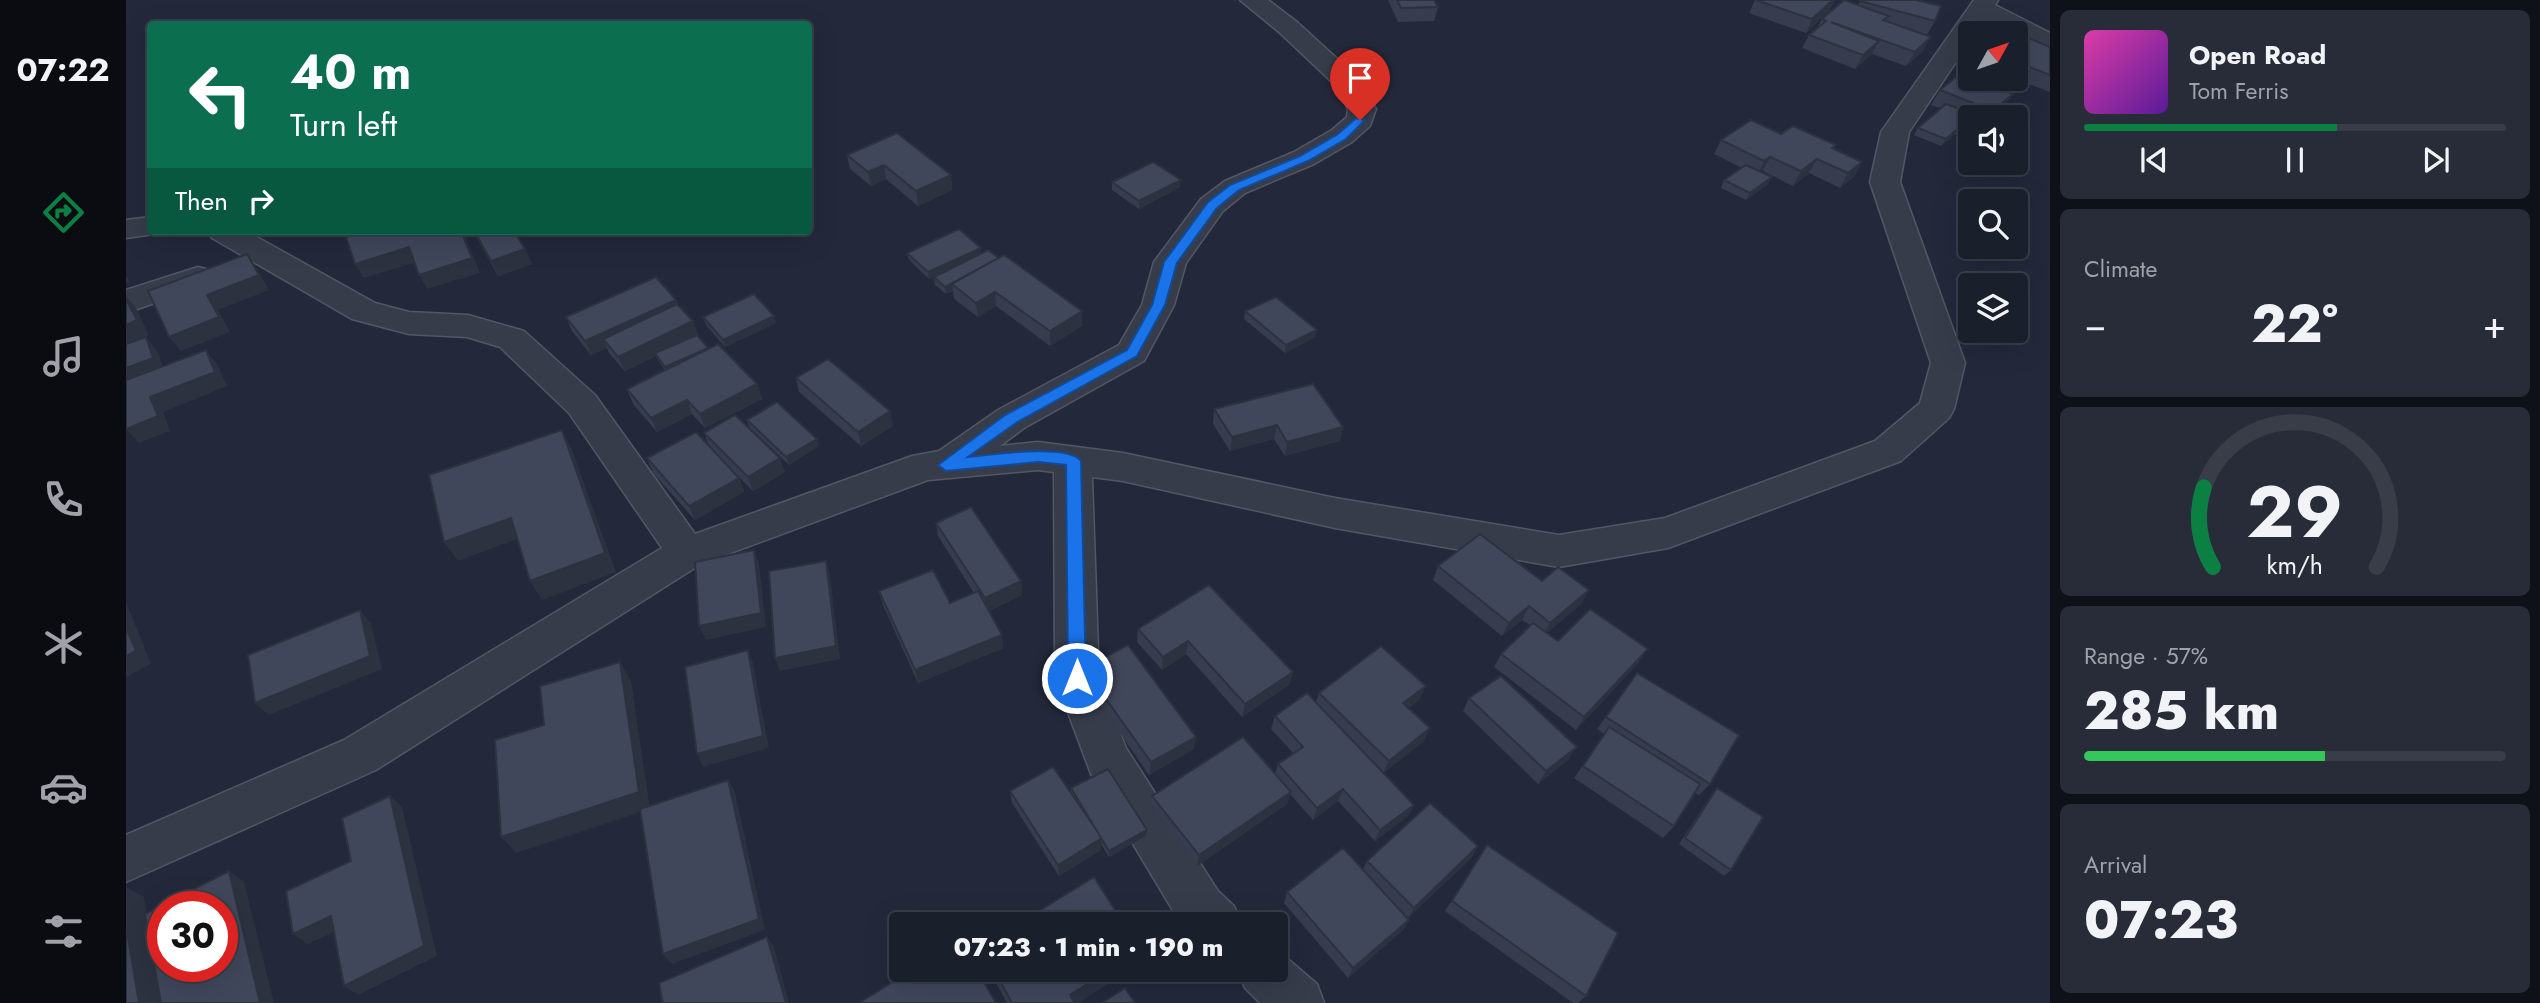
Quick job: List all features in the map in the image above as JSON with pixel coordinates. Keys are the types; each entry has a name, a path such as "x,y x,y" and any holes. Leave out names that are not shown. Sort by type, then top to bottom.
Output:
{"street":[{"path":"946,465 1010,419 1132,353 1158,305 1170,262 1212,205 1235,187 1304,158 1342,136 1360,120 1363,109 1346,80 1288,27 1252,0"},
{"path":"126,859 360,755 687,553 925,466 1038,457 1123,467 1335,513 1559,551 1668,533 1888,451 1936,409 1948,363 1885,182 1895,132 1983,4 2050,43"},
{"path":"126,229 147,226"},
{"path":"230,235 364,311 408,323 468,326 512,339 582,404 687,553"},
{"path":"126,302 263,254"},
{"path":"1073,461 1077,678 1107,759 1203,912"},
{"path":"1276,982 1298,1003"}],"building":[{"path":"1397,0 1434,0 1438,7 1401,8"},
{"path":"1756,0 1833,0 1812,19"},
{"path":"1844,0 1889,16 1883,20 1931,37 1915,52 1831,22 1879,41 1863,55 1809,35 1826,21 1822,19"},
{"path":"1861,0 1916,0 1941,6 1935,21"},
{"path":"2028,38 2050,47 2050,75 2028,66"},
{"path":"1958,76 1958,91 2004,91 2013,94 2000,105 1978,105 1940,90"},
{"path":"1946,104 1958,108 1958,129 1946,139 1918,128"},
{"path":"1751,120 1781,134 1793,126 1836,145 1832,148 1862,162 1848,173 1817,159 1801,171 1770,157 1764,161 1721,140"},
{"path":"897,133 951,175 916,191 884,165 868,172 847,155"},
{"path":"1153,162 1181,180 1139,201 1112,182"},
{"path":"1746,165 1772,177 1750,193 1724,180"},
{"path":"959,229 981,248 928,272 907,253"},
{"path":"463,235 472,258 419,275 409,247 355,264 346,237"},
{"path":"476,235 516,235 525,249 491,261"},
{"path":"988,250 999,258 945,287 934,277"},
{"path":"247,254 259,275 207,295 219,317 169,337 148,291"},
{"path":"1004,255 1082,311 1050,331 995,292 976,303 952,284"},
{"path":"656,277 676,300 585,341 566,317"},
{"path":"754,294 774,316 723,340 703,317"},
{"path":"1276,297 1317,330 1286,345 1245,311"},
{"path":"126,299 137,320 126,325"},
{"path":"677,304 693,321 618,357 603,339"},
{"path":"697,335 708,348 665,367 655,353"},
{"path":"146,337 153,358 126,368 126,344"},
{"path":"718,344 757,384 700,414 687,400 651,418 627,389"},
{"path":"206,350 215,372 150,397 158,416 126,429 126,380"},
{"path":"828,359 890,411 858,432 796,378"},
{"path":"1313,384 1343,427 1287,442 1277,425 1232,437 1214,409"},
{"path":"777,402 817,439 786,457 747,420"},
{"path":"735,415 780,458 748,477 704,433"},
{"path":"562,430 605,553 530,581 511,518 444,542 429,475"},
{"path":"696,432 739,478 689,506 647,458"},
{"path":"971,507 1021,581 985,598 936,523"},
{"path":"1480,534 1542,581 1558,567 1589,590 1550,623 1529,606 1509,623 1438,566"},
{"path":"754,550 761,613 699,626 695,562"},
{"path":"826,561 836,646 775,658 769,571"},
{"path":"933,570 950,603 978,591 1002,635 915,670 879,591"},
{"path":"1209,585 1293,672 1245,704 1188,641 1163,657 1138,629"},
{"path":"1590,609 1648,649 1584,717 1501,654 1533,623 1558,641"},
{"path":"360,610 370,656 255,703 248,655"},
{"path":"126,627 136,651 126,656"},
{"path":"1128,645 1196,737 1151,762 1084,668"},
{"path":"1381,646 1426,686 1403,703 1430,728 1389,761 1319,693"},
{"path":"748,650 763,736 697,754 685,667"},
{"path":"620,662 639,792 501,837 495,740 544,725 540,686"},
{"path":"1637,673 1739,735 1710,784 1606,717"},
{"path":"1501,676 1577,747 1546,771 1469,698"},
{"path":"1307,693 1414,805 1380,830 1343,789 1317,808 1278,764 1303,747 1275,716"},
{"path":"1609,727 1700,784 1674,826 1583,766"},
{"path":"1243,737 1291,792 1199,855 1152,796"},
{"path":"1053,767 1102,838 1058,865 1010,791"},
{"path":"1108,769 1147,830 1109,851 1071,788"},
{"path":"728,780 759,919 663,954 640,809"},
{"path":"1717,788 1763,817 1731,870 1685,838"},
{"path":"390,796 424,946 344,986 331,916 293,934 286,891 351,861 342,818"},
{"path":"1430,803 1478,846 1414,908 1367,861"},
{"path":"1487,845 1618,933 1586,996 1452,901"},
{"path":"1343,848 1409,920 1353,968 1287,892"},
{"path":"229,871 234,891 190,891"},
{"path":"1094,877 1116,912 1037,912"},
{"path":"238,909 260,1003 161,1003 157,982 238,982"},
{"path":"126,926 139,1003 126,1003"},
{"path":"767,937 786,1003 663,1003 659,983"},
{"path":"893,982 984,982 996,1003 859,1003"},
{"path":"1001,982 1090,982 1070,995 1075,1003 1012,1003"},
{"path":"1125,988 1135,1003 1102,1003"}],"route":[{"path":"1077,678 1073,461 1038,457 946,465 1010,419 1132,353 1147,330 1158,305 1170,262 1212,205 1235,187 1304,158 1342,136 1360,120"}]}
